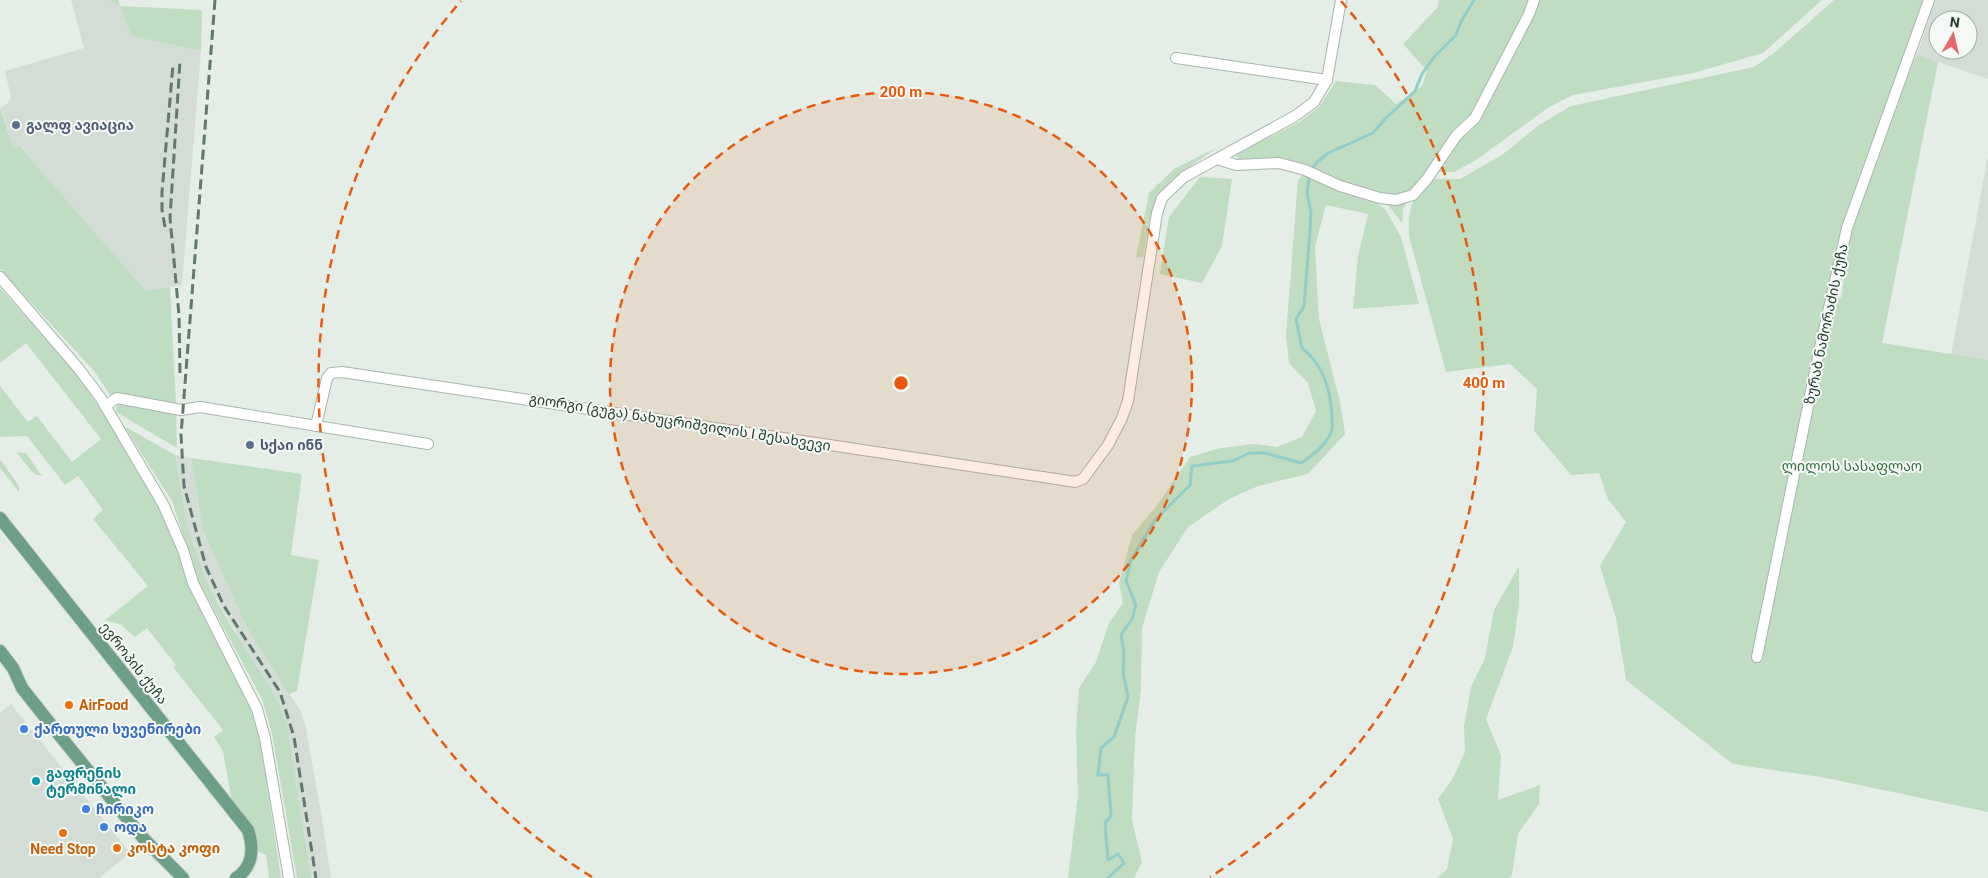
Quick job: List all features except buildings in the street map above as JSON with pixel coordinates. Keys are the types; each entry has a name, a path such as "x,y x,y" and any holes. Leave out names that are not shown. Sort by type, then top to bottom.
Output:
{"main road":[{"name":"ევროპის ქუჩა","path":"0,519 248,830 253,843 251,857 247,866 236,878"},
{"path":"0,651 12,668 22,688 52,726 143,838 182,878"}],"street":[{"path":"1217,159 1295,116 1314,102 1327,80 1341,0"},
{"path":"1217,159 1236,165 1279,163 1305,170 1340,186 1380,198 1396,200 1413,194 1427,180 1456,136 1475,118 1529,14 1534,0"},
{"name":"ზურაბ ნამორაძის ქუჩა","path":"1757,656 1819,352 1847,228 1929,0"},
{"path":"1176,58 1327,80"},
{"name":"გიორგი (გუგა) ნახუცრიშვილის I შესახვევი","path":"316,426 327,378 331,373 342,372 1075,482 1083,479 1108,445 1128,401 1162,198 1184,177 1217,159"},
{"path":"0,278 79,369 105,406 163,504 183,550 193,583 257,709 265,738 289,878"},
{"path":"105,406 117,398 122,398 181,410 200,407 428,444"}],"shaded area":[{"path":"71,0 110,0 120,6 131,36 201,51 182,285 146,291 27,155 22,146 13,147 1,107 8,103 11,97 5,71 84,48"},
{"path":"1935,0 1988,0 1988,79 1932,60 1978,60 1978,10 1932,10"},
{"path":"1928,21 1928,59 1917,55"},
{"path":"1988,156 1988,360 1951,355"},
{"path":"175,455 191,458 203,530 245,624 300,710 305,724 331,878 311,878 287,724 205,578 187,525"},
{"name":"გაფრენის ტერმინალი","path":"11,704 130,853 99,878 0,878 0,713"}],"green space":[{"path":"110,0 118,0 120,6"},
{"path":"1439,0 1530,0 1528,10 1472,117 1412,191 1397,196 1380,195 1333,180 1307,165 1277,157 1241,161 1235,155 1301,121 1319,107 1336,81 1375,85 1396,104 1422,86 1427,71 1403,44 1438,7"},
{"path":"1538,0 1822,0 1763,53 1693,73 1573,95 1549,107 1476,160 1454,172 1436,172 1490,94 1535,14"},
{"name":"ლილოს სასაფლაო","path":"1834,0 1924,0 1843,228 1826,297 1841,298 1852,225 1914,60 1917,55 1938,62 1882,343 1988,360 1988,812 1821,777 1733,764 1626,680 1616,618 1600,566 1626,522 1608,499 1599,473 1571,475 1534,431 1537,389 1510,364 1446,372 1409,236 1409,218 1412,205 1431,179 1460,179 1502,155 1539,125 1571,106 1754,67 1774,53"},
{"path":"120,6 202,10 201,51 131,36"},
{"path":"0,107 13,147 21,146 146,291 170,287 176,404 119,393 110,395 95,372 0,269"},
{"path":"1218,147 1184,171 1167,185 1161,193 1156,200 1151,214 1143,258 1136,257 1149,193 1174,169"},
{"path":"1305,173 1335,190 1372,200 1385,209 1401,237 1419,304 1353,309 1358,256 1368,214 1326,205 1315,246 1319,319 1340,402 1345,434 1308,474 1258,486 1229,499 1188,527 1159,572 1142,628 1141,689 1135,737 1132,820 1142,862 1134,878 1068,878 1078,795 1076,731 1079,688 1096,662 1109,623 1123,603 1119,583 1132,535 1158,504 1190,457 1220,448 1254,444 1277,447 1302,437 1316,411 1308,383 1289,363 1286,336 1298,180"},
{"path":"1200,177 1232,179 1222,246 1202,283 1160,274 1169,217"},
{"path":"1409,198 1403,209 1402,223 1385,201"},
{"path":"0,288 78,375 128,452 151,491 171,532 203,616 248,702 260,739 281,878 269,878 266,855 257,851 257,839 252,825 232,802 223,751 214,737 223,730 173,667 176,665 147,628 135,637 120,624 105,620 148,586 93,519 103,510 78,476 65,485 27,436 0,436 0,386 28,422 37,416 72,462 101,439 26,343 0,363"},
{"path":"121,402 176,412 177,448 116,412 117,405"},
{"path":"124,426 175,455 187,525 205,578 229,623 274,694 287,724 311,878 297,878 272,733 262,699 198,580 172,501"},
{"path":"16,452 26,453 42,476 34,474"},
{"path":"191,458 302,474 291,555 319,560 297,691 289,694 245,624 203,530"},
{"path":"0,459 19,486 19,492 0,468"},
{"path":"1519,566 1519,604 1513,647 1486,719 1501,756 1498,800 1540,785 1539,804 1518,834 1512,875 1509,878 1437,878 1447,869 1453,839 1438,799 1453,778 1465,752 1464,726 1471,687 1485,658 1494,610"}],"waterway":[{"path":"1108,878 1124,863 1118,854 1108,860 1105,823 1111,816 1108,775 1098,775 1101,748 1114,737 1128,697 1123,672 1124,652 1121,635 1132,619 1136,605 1126,581 1131,560 1155,520 1190,485 1192,466 1233,461 1249,453 1265,453 1301,463 1318,450 1328,438 1332,431 1328,388 1316,362 1302,348 1296,319 1304,306 1311,213 1307,193 1310,172 1316,163 1328,153 1373,133 1415,91 1422,74 1434,57 1456,35 1462,20 1474,0"}],"railway":[{"path":"215,0 181,435 184,486 206,567 224,606 280,692 294,737 316,878"},
{"path":"180,61 170,218 179,315 180,373"},
{"path":"165,227 162,210 162,192 173,65"}],"place":[{"name":"გალფ ავიაცია","path":"16,125"},
{"name":"სქაი ინნ","path":"250,445"},
{"name":"AirFood","path":"69,705"},
{"name":"ქართული სუვენირები","path":"24,729"},
{"name":"გაფრენის ტერმინალი","path":"36,781"},
{"name":"ჩირიკო","path":"86,809"},
{"name":"ოდა","path":"104,827"},
{"name":"Need Stop","path":"63,833"},
{"name":"კოსტა კოფი","path":"117,848"}]}
